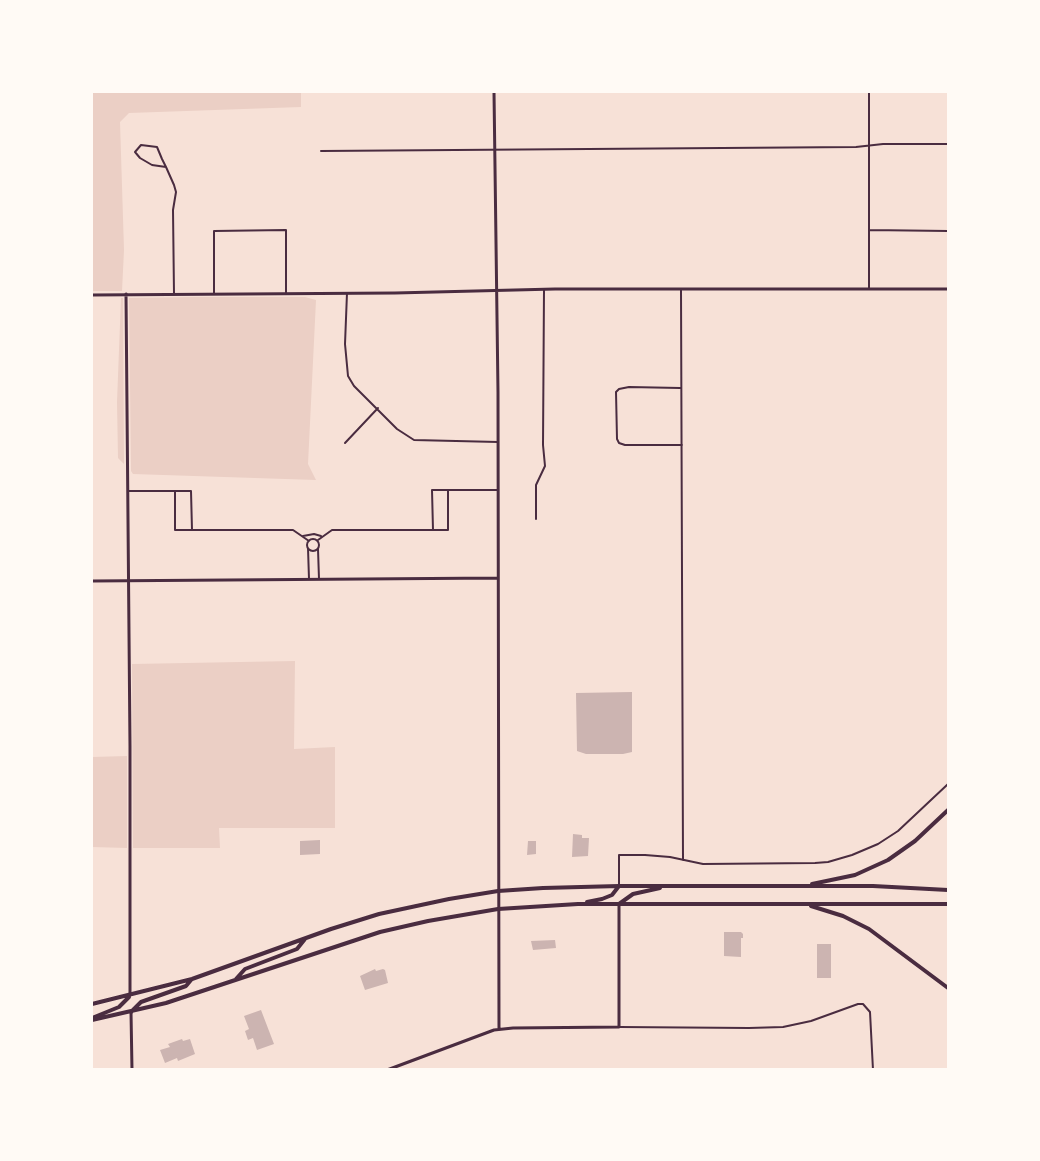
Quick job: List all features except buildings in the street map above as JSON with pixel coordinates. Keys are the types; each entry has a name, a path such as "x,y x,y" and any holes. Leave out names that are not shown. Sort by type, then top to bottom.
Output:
{"main road":[{"path":"804,886 855,875 888,860 908,846 948,810"},
{"path":"578,904 602,899 612,894 619,886"},
{"path":"92,1004 192,979 305,938 390,911 498,891 619,886 873,886 948,890"},
{"path":"619,904 633,894 670,886"},
{"path":"92,1019 166,1003 380,932 498,909 578,904 948,904"},
{"path":"805,904 843,915 869,929 948,988"},
{"path":"236,980 245,969 297,949 305,938"},
{"path":"131,1012 141,1002 186,986 192,979"},
{"path":"92,1019 119,1007 130,996"}],"street":[{"path":"494,92 498,442 498,1029"},
{"path":"868,92 869,288"},
{"path":"321,151 948,144"},
{"path":"166,167 152,165 135,152 141,145 157,147 166,167 176,192 173,210 174,294"},
{"path":"214,293 214,231 286,230 286,293"},
{"path":"869,230 948,231"},
{"path":"681,288 683,860"},
{"path":"92,295 496,289 948,289"},
{"path":"536,519 536,485 545,466 542,413 544,289"},
{"path":"347,293 345,344 348,376 354,386 402,434 414,440 498,442"},
{"path":"126,294 130,996"},
{"path":"681,388 629,387 616,392 619,443 625,445 682,445"},
{"path":"345,443 378,408"},
{"path":"433,530 432,490 498,490"},
{"path":"318,540 332,530 448,530 448,490"},
{"path":"128,491 191,491 192,530"},
{"path":"175,491 175,530 293,530 309,541"},
{"path":"303,536 314,534 322,536"},
{"path":"309,541 314,538 318,540"},
{"path":"318,540 320,546 318,549 319,579"},
{"path":"309,541 309,579"},
{"path":"308,548 314,551 318,549"},
{"path":"92,581 498,578"},
{"path":"619,886 619,855 645,855 703,864 815,863 852,855 878,844 898,831 948,784"},
{"path":"619,904 619,1027"},
{"path":"387,1070 479,1034 498,1029 783,1027 811,1021 862,1004 870,1012 873,1070"},
{"path":"131,1012 132,1070"}],"shaded area":[{"path":"92,92 301,92 301,107 129,113 120,122 124,250 122,291 92,291"},
{"path":"305,297 316,300 308,464 316,480 133,474 131,471 129,298"},
{"path":"121,298 123,298 124,464 118,458 117,402"},
{"path":"295,661 294,749 335,747 335,828 219,828 220,848 133,848 132,664"},
{"path":"127,756 127,848 92,847 92,757"}]}
